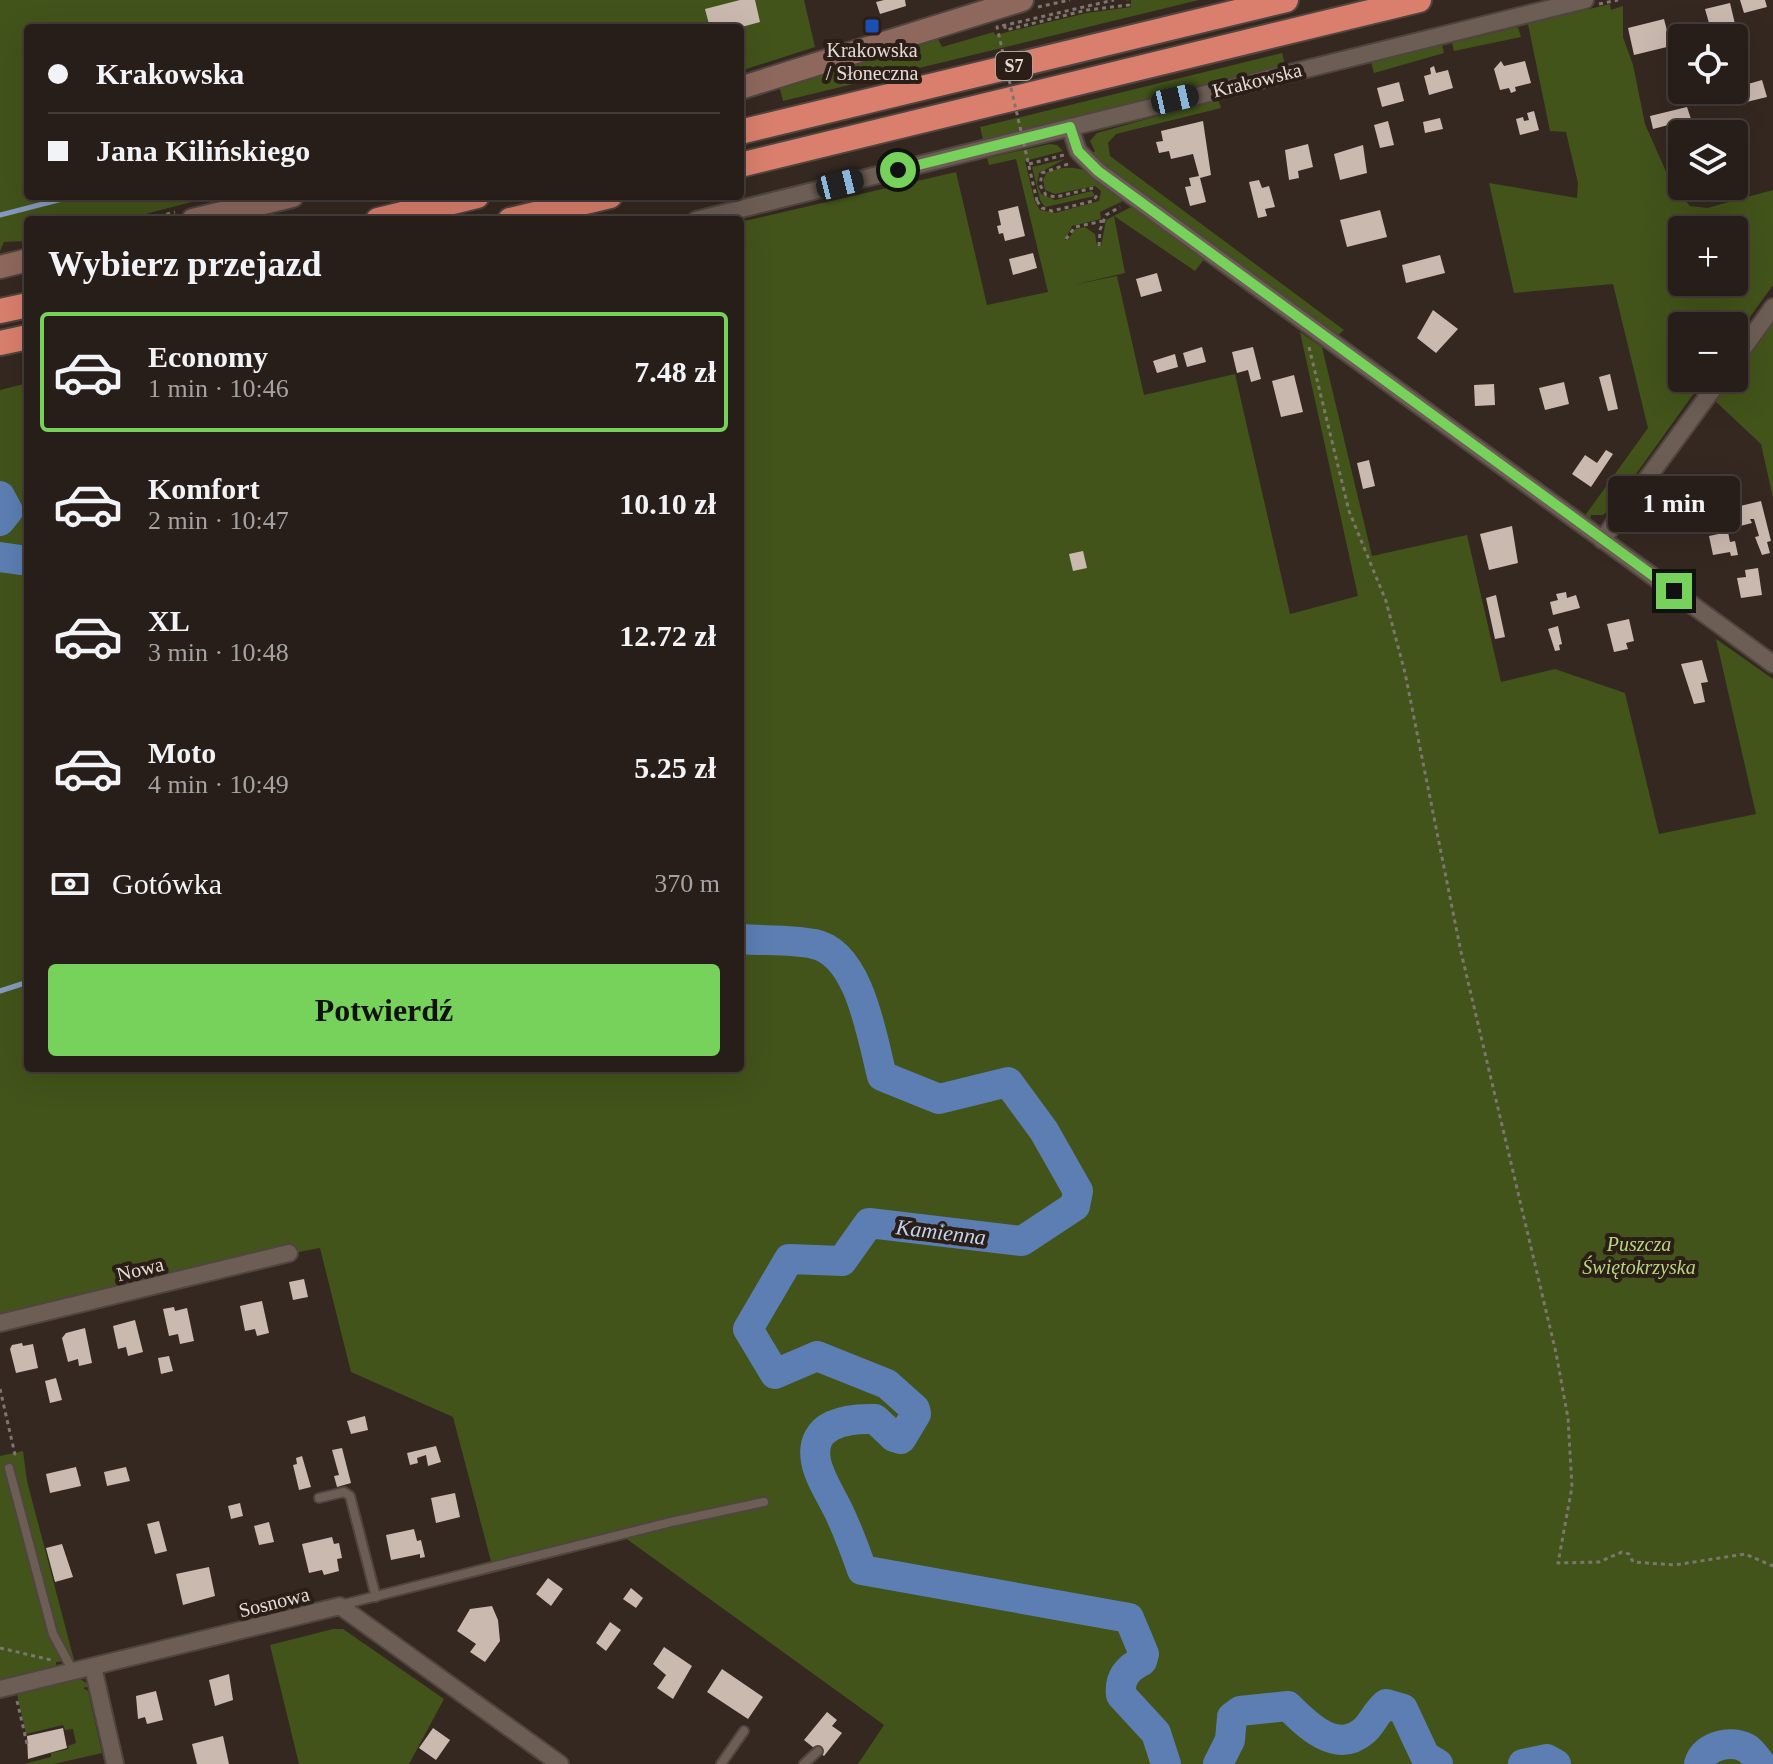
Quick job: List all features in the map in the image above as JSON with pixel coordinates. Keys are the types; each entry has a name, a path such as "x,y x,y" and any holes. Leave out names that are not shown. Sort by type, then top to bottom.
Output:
{"highway":[{"name":"S7","path":"744,131 1286,0"},
{"name":"S7","path":"744,164 1419,0"},
{"path":"394,216 460,200"},
{"path":"527,216 593,200"},
{"path":"0,311 24,306"},
{"path":"0,343 24,338"}],"street":[{"path":"744,87 1022,0"},
{"name":"Krakowska","path":"712,216 1585,0"},
{"path":"1070,127 1082,157 1136,199 1773,664"},
{"path":"209,216 274,200"},
{"path":"0,267 24,261"},
{"path":"1748,342 1773,307"},
{"path":"1602,540 1711,392"},
{"name":"Nowa","path":"0,1323 289,1253"},
{"name":"Sosnowa","path":"7,1688 340,1606 560,1764"},
{"path":"93,1667 115,1764"}],"lane":[{"path":"9,1468 53,1634 73,1672"},
{"path":"319,1498 344,1492 350,1496 376,1597"},
{"path":"340,1606 671,1522 764,1502"},
{"path":"721,1764 744,1731"},
{"path":"804,1764 818,1751"}],"path":[{"path":"1082,157 1074,163 1046,170 1040,182 1047,196 1056,197 1093,188 1098,197 1093,201 1054,210 1044,209 1037,201 997,27 1114,0"},
{"path":"1002,16 1006,30 1087,10 1129,5 1128,0"},
{"path":"1029,164 1064,156"},
{"path":"1099,246 1106,215 1136,199"},
{"path":"1066,239 1075,227 1103,221"},
{"path":"1302,320 1349,511 1386,601 1405,673 1461,952 1556,1353 1568,1418 1572,1487 1558,1563 1599,1562 1622,1552 1629,1554 1633,1562 1675,1565 1745,1554 1773,1566"},
{"path":"0,1389 16,1453 16,1463 9,1468"},
{"path":"7,1688 28,1748"}],"green space":[{"path":"0,0 804,0 815,47 744,70 744,24 24,24 24,200 200,200 138,216 24,216 24,241 4,242 0,251"},
{"path":"1131,0 1199,0 783,101 779,85 936,35 942,47 994,32 995,35 1087,13 1131,7"},
{"path":"1610,4 1611,10 1623,6 1623,37 1633,65 1645,124 1668,176 1668,200 1685,200 1690,206 1707,208 1748,200 1748,197 1773,190 1773,285 1748,320 1748,312 1668,312 1668,392 1695,392 1613,506 1603,515 1591,515 1590,519 1584,517 1648,428 1613,284 1514,293 1489,183 1577,198 1578,183 1566,132 1550,131 1528,24"},
{"path":"1518,27 1521,37 1454,51 1452,43"},
{"path":"1442,45 1444,53 1374,73 1371,62"},
{"path":"1282,53 1286,68 984,144 980,127"},
{"path":"1218,99 1221,108 1116,134 1108,143 1110,156 1344,330 1337,336 1091,154 1095,151 1090,141 1097,133"},
{"name":"Puszcza Świętokrzyska","path":"1057,145 1063,151 1025,161 1035,202 1040,210 1055,213 1099,201 1101,191 1095,186 1055,194 1045,190 1043,180 1047,172 1060,169 1081,169 1125,200 1100,212 1101,219 1072,226 1065,240 1075,229 1085,227 1095,234 1097,246 1101,246 1106,220 1133,206 1205,258 1195,271 1114,216 1125,273 1073,285 1117,276 1144,395 1235,374 1290,614 1358,596 1300,332 1322,347 1372,556 1467,535 1501,682 1555,669 1625,693 1659,834 1756,814 1716,639 1773,679 1773,1764 858,1764 884,1725 624,1537 493,1569 453,1417 351,1372 320,1248 204,1270 0,1321 0,390 24,384 24,1072 744,1072 744,221 956,172 987,305 1048,292 1016,159 989,165 987,158"},
{"path":"1065,159 1039,173 1037,184 1041,194 1055,200 1092,191 1095,196 1045,207 1040,200 1032,167"},
{"path":"1773,320 1773,498 1761,444 1714,400 1720,392 1748,392 1748,354"},
{"path":"23,1451 27,1481 74,1660 56,1662 56,1668 0,1682 0,1456"},
{"path":"343,1629 444,1699 409,1764 299,1764 270,1645"},
{"path":"80,1679 91,1686 83,1688 88,1691 102,1753 54,1764 24,1764 51,1757 51,1753 69,1749 68,1746 76,1743 73,1729 65,1730 63,1725 26,1734 17,1694"}],"building":[{"path":"740,0 755,0 760,22 744,26 709,24 705,9"},
{"path":"905,0 906,6 880,14 876,2"},
{"path":"1740,0 1765,0 1767,7 1744,13"},
{"path":"1730,3 1735,24 1709,24 1705,9"},
{"path":"1664,19 1668,47 1634,55 1628,28"},
{"path":"1501,61 1504,66 1525,61 1531,83 1515,87 1516,91 1511,93 1509,88 1500,90 1494,69"},
{"path":"1434,66 1436,73 1448,70 1453,88 1429,95 1424,76 1431,74 1430,68"},
{"path":"1762,80 1767,97 1748,102 1748,84"},
{"path":"1399,82 1404,101 1382,107 1377,88"},
{"path":"1687,107 1691,119 1668,120 1668,125 1653,129 1650,116"},
{"path":"1534,111 1539,130 1520,135 1516,119 1523,117 1524,121 1529,120 1527,113"},
{"path":"1440,118 1443,129 1425,133 1423,122"},
{"path":"1203,121 1211,175 1200,178 1206,202 1190,206 1185,187 1191,186 1189,178 1199,176 1193,154 1171,159 1169,151 1159,153 1156,142 1163,141 1161,131"},
{"path":"1388,121 1394,145 1380,148 1374,125"},
{"path":"1308,144 1313,167 1298,171 1299,178 1289,180 1285,150"},
{"path":"1363,145 1367,173 1340,180 1334,154"},
{"path":"1259,180 1262,188 1269,186 1275,207 1265,209 1267,216 1258,218 1249,182"},
{"path":"1018,206 1025,236 1005,241 997,226 1001,225 998,211"},
{"path":"1380,210 1387,237 1347,247 1340,220"},
{"path":"1033,253 1037,268 1013,275 1009,259"},
{"path":"1440,255 1445,273 1406,283 1402,265"},
{"path":"1157,273 1162,291 1141,297 1136,279"},
{"path":"1433,310 1458,329 1436,353 1417,338"},
{"path":"1202,347 1206,362 1187,367 1183,353"},
{"path":"1253,347 1261,379 1251,382 1248,370 1237,373 1232,352"},
{"path":"1175,354 1178,367 1157,373 1153,361"},
{"path":"1610,374 1618,409 1608,411 1599,377"},
{"path":"1294,375 1303,412 1281,417 1272,381"},
{"path":"1564,382 1569,404 1545,410 1539,388"},
{"path":"1494,384 1495,405 1475,406 1474,385"},
{"path":"1606,450 1613,454 1591,487 1572,474 1585,455 1597,463"},
{"path":"1369,460 1375,486 1363,489 1357,463"},
{"path":"1761,501 1771,541 1767,542 1770,553 1762,555 1755,537 1759,536 1754,519 1750,519 1752,523 1740,526 1736,507"},
{"path":"1512,526 1518,563 1489,570 1480,534"},
{"path":"1728,532 1730,542 1735,541 1738,555 1731,556 1730,552 1713,555 1709,536"},
{"path":"1083,551 1087,568 1073,571 1069,554"},
{"path":"1758,568 1762,595 1741,598 1737,578 1746,577 1745,570"},
{"path":"1566,592 1567,598 1576,595 1580,608 1553,615 1550,602 1558,600 1556,594"},
{"path":"1496,595 1505,637 1495,639 1486,598"},
{"path":"1629,619 1634,641 1626,643 1628,649 1614,652 1607,624"},
{"path":"1558,626 1562,644 1559,645 1560,650 1555,651 1548,629"},
{"path":"1702,660 1708,682 1701,683 1705,702 1694,704 1681,664"},
{"path":"304,1279 308,1297 293,1300 289,1282"},
{"path":"262,1301 269,1333 257,1336 255,1329 245,1331 240,1306"},
{"path":"174,1307 175,1311 187,1308 194,1341 180,1344 178,1334 169,1336 163,1309"},
{"path":"135,1320 143,1352 128,1356 126,1347 118,1349 113,1326"},
{"path":"85,1328 92,1363 79,1366 78,1359 68,1362 62,1338 66,1333"},
{"path":"22,1343 23,1346 33,1344 38,1368 16,1373 10,1349 12,1345"},
{"path":"169,1356 173,1371 161,1374 158,1358"},
{"path":"56,1378 62,1400 50,1403 45,1381"},
{"path":"365,1416 368,1430 351,1434 347,1421"},
{"path":"436,1446 441,1462 428,1466 426,1455 417,1458 418,1463 410,1465 407,1453"},
{"path":"342,1448 351,1483 337,1487 334,1476 339,1475 332,1450"},
{"path":"302,1456 311,1487 299,1490 293,1465 297,1464 296,1458"},
{"path":"76,1467 81,1486 50,1493 46,1474"},
{"path":"126,1467 130,1481 107,1486 104,1472"},
{"path":"455,1493 460,1517 436,1523 431,1498"},
{"path":"240,1503 243,1516 231,1519 228,1506"},
{"path":"159,1521 167,1551 155,1554 147,1524"},
{"path":"269,1522 274,1542 259,1545 254,1526"},
{"path":"414,1529 417,1541 421,1540 425,1557 420,1558 420,1554 391,1560 386,1535"},
{"path":"332,1537 334,1544 339,1543 342,1558 337,1559 339,1571 324,1575 322,1570 309,1573 302,1544"},
{"path":"62,1544 73,1577 55,1582 46,1548"},
{"path":"209,1567 215,1596 183,1605 176,1574"},
{"path":"548,1578 563,1589 551,1606 536,1594"},
{"path":"631,1588 643,1598 636,1608 623,1599"},
{"path":"492,1606 498,1620 500,1641 485,1662 470,1652 476,1644 457,1631 470,1609"},
{"path":"610,1622 621,1630 606,1651 596,1643"},
{"path":"664,1647 692,1666 673,1699 657,1688 666,1675 653,1664"},
{"path":"722,1669 763,1697 748,1719 707,1692"},
{"path":"229,1674 233,1700 215,1706 209,1680"},
{"path":"156,1691 163,1720 147,1724 145,1717 138,1719 136,1696"},
{"path":"827,1712 837,1720 832,1726 842,1733 824,1756 804,1740"},
{"path":"63,1728 67,1748 28,1759 27,1736"},
{"path":"433,1728 450,1740 436,1760 419,1748"},
{"path":"223,1736 229,1764 197,1764 192,1744"}],"waterway":[{"path":"0,215 58,200"},
{"name":"Kamienna","path":"0,496 8,511 0,521"},
{"name":"Kamienna","path":"0,557 24,560"},
{"name":"Kamienna","path":"744,939 814,944 830,951 843,963 862,999 882,1076 939,1099 1008,1082 1044,1131 1078,1191 1075,1206 1022,1241 869,1223 842,1261 789,1259 748,1329 775,1374 817,1356 887,1384 915,1409 916,1414 901,1439 894,1437 875,1419 833,1425 818,1438 816,1461 862,1570 1129,1618 1144,1654 1142,1661 1126,1674 1121,1684 1121,1695 1156,1733 1166,1764"},
{"path":"0,991 24,983"},
{"name":"Kamienna","path":"1218,1764 1230,1740 1232,1717 1240,1711 1288,1706 1314,1729 1334,1739 1344,1740 1365,1730 1386,1704 1403,1709 1425,1756 1438,1764"},
{"name":"Kamienna","path":"1699,1764 1707,1752 1727,1744 1748,1749 1761,1764"},
{"name":"Kamienna","path":"1523,1764 1547,1759 1556,1764"}],"place":[{"name":"Krakowska / Słoneczna","path":"872,26"}],"route":[{"path":"898,170 1070,127 1078,151 1098,171 1674,591"}]}
